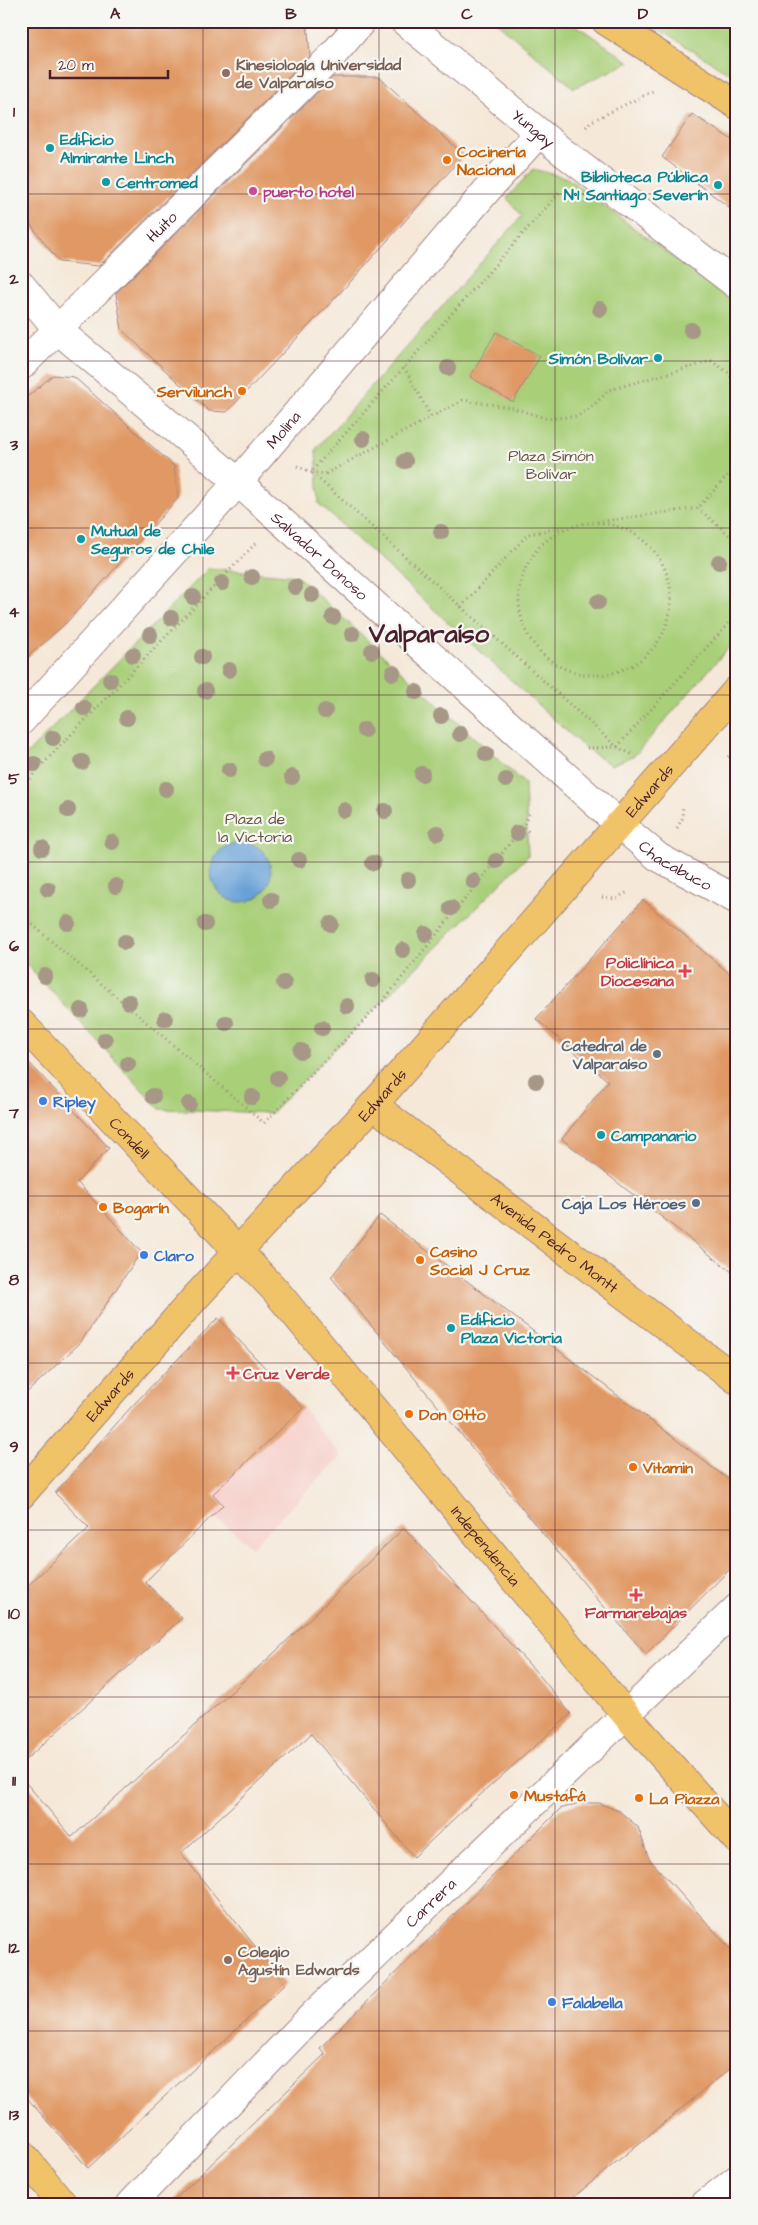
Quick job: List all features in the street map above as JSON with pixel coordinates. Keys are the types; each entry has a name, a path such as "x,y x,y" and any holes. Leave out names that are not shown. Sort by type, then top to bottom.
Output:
{"main road":[{"path":"606,21 737,105"},
{"name":"Edwards","path":"21,1496 238,1250 373,1105 737,690"},
{"name":"Condell","path":"21,1023 238,1250"},
{"name":"Avenida Pedro Montt","path":"373,1105 737,1380"},
{"name":"Independencia","path":"238,1250 281,1297 627,1716 737,1840"},
{"path":"21,2153 63,2204"}],"street":[{"name":"Huito","path":"21,366 332,56 362,21"},
{"name":"Yungay","path":"404,21 539,133 737,285"},
{"name":"Molina","path":"21,721 238,482 494,182 539,133"},
{"name":"Salvador Donoso","path":"21,285 58,330 238,482 619,824"},
{"name":"Chacabuco","path":"619,824 658,856 737,900"},
{"name":"Carrera","path":"131,2204 316,2012 627,1716 737,1608"},
{"path":"705,2204 737,2179"}],"path":[{"path":"584,129 590,122 653,91 657,86"},
{"path":"311,472 559,194"},
{"path":"311,472 325,474 463,400 513,408 548,419 578,416 594,405 609,390 711,361 728,374 737,389"},
{"path":"404,367 431,417"},
{"path":"297,465 311,472 617,747 634,756"},
{"path":"461,607 528,534 594,522 698,508 737,465"},
{"path":"698,508 737,542"},
{"path":"21,791 34,773 279,519"},
{"path":"568,527 546,540 529,560 520,584 520,610 528,635 544,656 567,670 590,675 614,673 636,663 654,647 666,626 672,603 669,579 659,557 643,539 620,527 594,522"},
{"path":"585,748 617,747 737,614"},
{"path":"676,831 682,819 684,802"},
{"path":"21,915 264,1123 383,1001 523,827 529,814"},
{"path":"523,827 531,834"},
{"path":"602,897 615,899 628,892"}],"shaded area":[{"path":"303,1408 341,1456 252,1547 213,1515 223,1505 213,1494"}],"green space":[{"path":"495,21 570,21 630,62 574,88"},
{"path":"645,21 737,21 737,78"},
{"name":"Plaza Simón Bolívar","path":"533,169 567,178 737,305 737,638 634,756 611,765 585,748 319,504 316,449 522,216 507,198"},
{"name":"Plaza de la Victoria","path":"209,568 297,576 525,784 528,856 271,1113 160,1109 21,958 21,760"}],"water":[{"path":"235,842 247,842 258,847 266,855 271,866 269,884 258,897 247,902 235,902 224,897 216,889 211,878 211,866 216,855 224,847"}],"building":[{"path":"21,21 307,21 310,56 99,266 59,262 21,212"},
{"path":"333,77 379,77 464,155 353,279 227,412 209,411 122,330 116,293"},
{"name":"Biblioteca Pública N°1 Santiago Severín","path":"692,114 737,143 737,213 662,157"},
{"path":"496,332 540,356 513,402 470,377"},
{"name":"Mutual de Seguros de Chile","path":"53,375 74,377 174,466 178,498 68,621 21,663 21,402"},
{"name":"Catedral de Valparaíso","path":"643,900 737,980 737,1276 562,1139 608,1081 536,1019"},
{"path":"21,1054 109,1148 77,1182 141,1252 80,1343 21,1398"},
{"path":"380,1215 737,1486 737,1562 646,1654 592,1593 331,1277"},
{"path":"218,1318 303,1408 213,1494 223,1505 145,1582 182,1618 21,1764 21,1592 89,1528 55,1493 132,1406"},
{"path":"404,1528 539,1675 571,1714 460,1813 414,1857 311,1734 181,1853 285,1984 88,2168 21,2091 21,1777 72,1837 273,1654"},
{"name":"Falabella","path":"579,1803 599,1803 619,1811 638,1827 649,1859 737,1956 737,2063 565,2204 170,2204 325,2054 320,2048 560,1809"}],"place":[{"name":"Kinesiología Universidad de Valparaíso","path":"226,73"},
{"name":"Edificio Almirante Linch","path":"50,148"},
{"name":"Cocinería Nacional","path":"447,160"},
{"name":"Centromed","path":"106,182"},
{"name":"Biblioteca Pública N°1 Santiago Severín","path":"718,185"},
{"name":"puerto hotel","path":"253,191"},
{"name":"Simón Bolívar","path":"658,358"},
{"name":"Servilunch","path":"242,391"},
{"name":"Mutual de Seguros de Chile","path":"81,539"},
{"name":"Policlínica Diocesana","path":"685,971"},
{"name":"Catedral de Valparaíso","path":"657,1054"},
{"name":"Ripley","path":"43,1101"},
{"name":"Campanario","path":"601,1135"},
{"name":"Caja Los Héroes","path":"696,1203"},
{"name":"Bogarín","path":"103,1207"},
{"name":"Claro","path":"144,1255"},
{"name":"Casino Social J Cruz","path":"420,1260"},
{"name":"Edificio Plaza Victoria","path":"451,1328"},
{"name":"Cruz Verde","path":"233,1373"},
{"name":"Don Otto","path":"409,1414"},
{"name":"Vitamin","path":"633,1467"},
{"name":"Farmarebajas","path":"636,1595"},
{"name":"Mustafá","path":"514,1795"},
{"name":"La Piazza","path":"639,1798"},
{"name":"Colegio Agustín Edwards","path":"228,1960"},
{"name":"Falabella","path":"552,2002"}],"district":[{"name":"Valparaíso","path":"429,633"}]}
